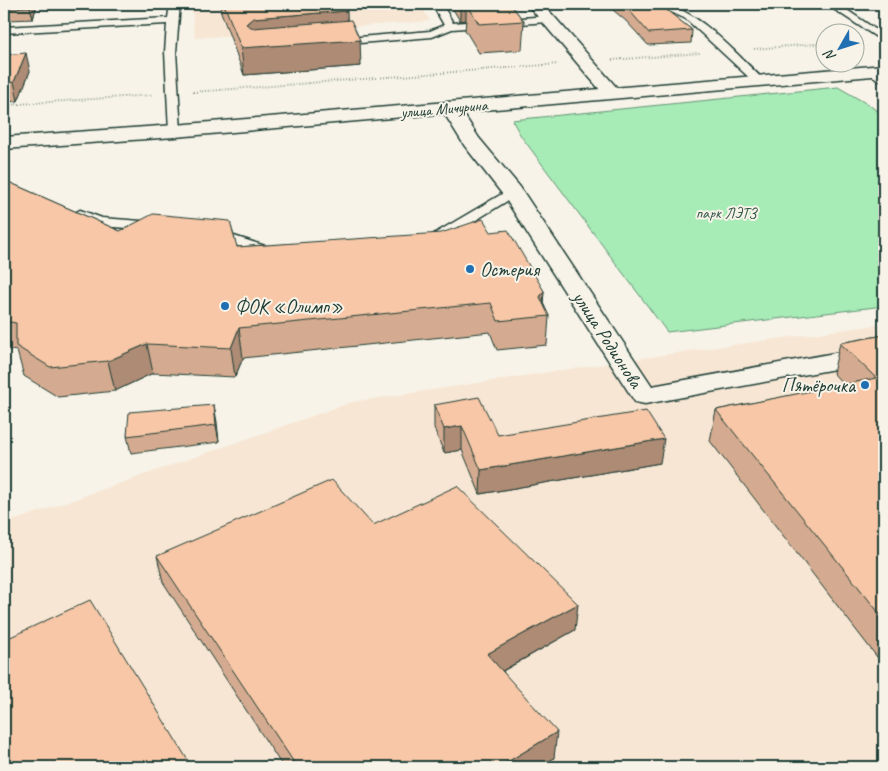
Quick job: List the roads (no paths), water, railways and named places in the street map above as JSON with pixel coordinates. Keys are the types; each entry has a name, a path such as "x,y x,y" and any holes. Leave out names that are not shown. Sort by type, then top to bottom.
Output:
{"street":[{"path":"535,4 612,93"},
{"name":"улица Мичурина","path":"4,143 175,131 612,93 880,74"},
{"name":"улица Родионова","path":"450,108 471,141 512,192 645,396 884,352"}],"lane":[{"path":"175,4 170,55 175,131"},
{"path":"437,4 450,26"},
{"path":"659,4 690,18 760,82"},
{"path":"835,6 884,39"},
{"path":"324,43 432,34 450,26 548,19"},
{"path":"4,30 172,21"},
{"path":"423,246 512,192"},
{"path":"65,208 100,222 167,227"},
{"path":"196,230 205,230 289,259"}],"place":[{"name":"Остерия","path":"470,269"},
{"name":"ФОК «Олимп»","path":"225,306"},
{"name":"Пятёрочка","path":"865,385"}],"park label":[{"name":"парк ЛЭТЗ","path":"726,212"}]}
